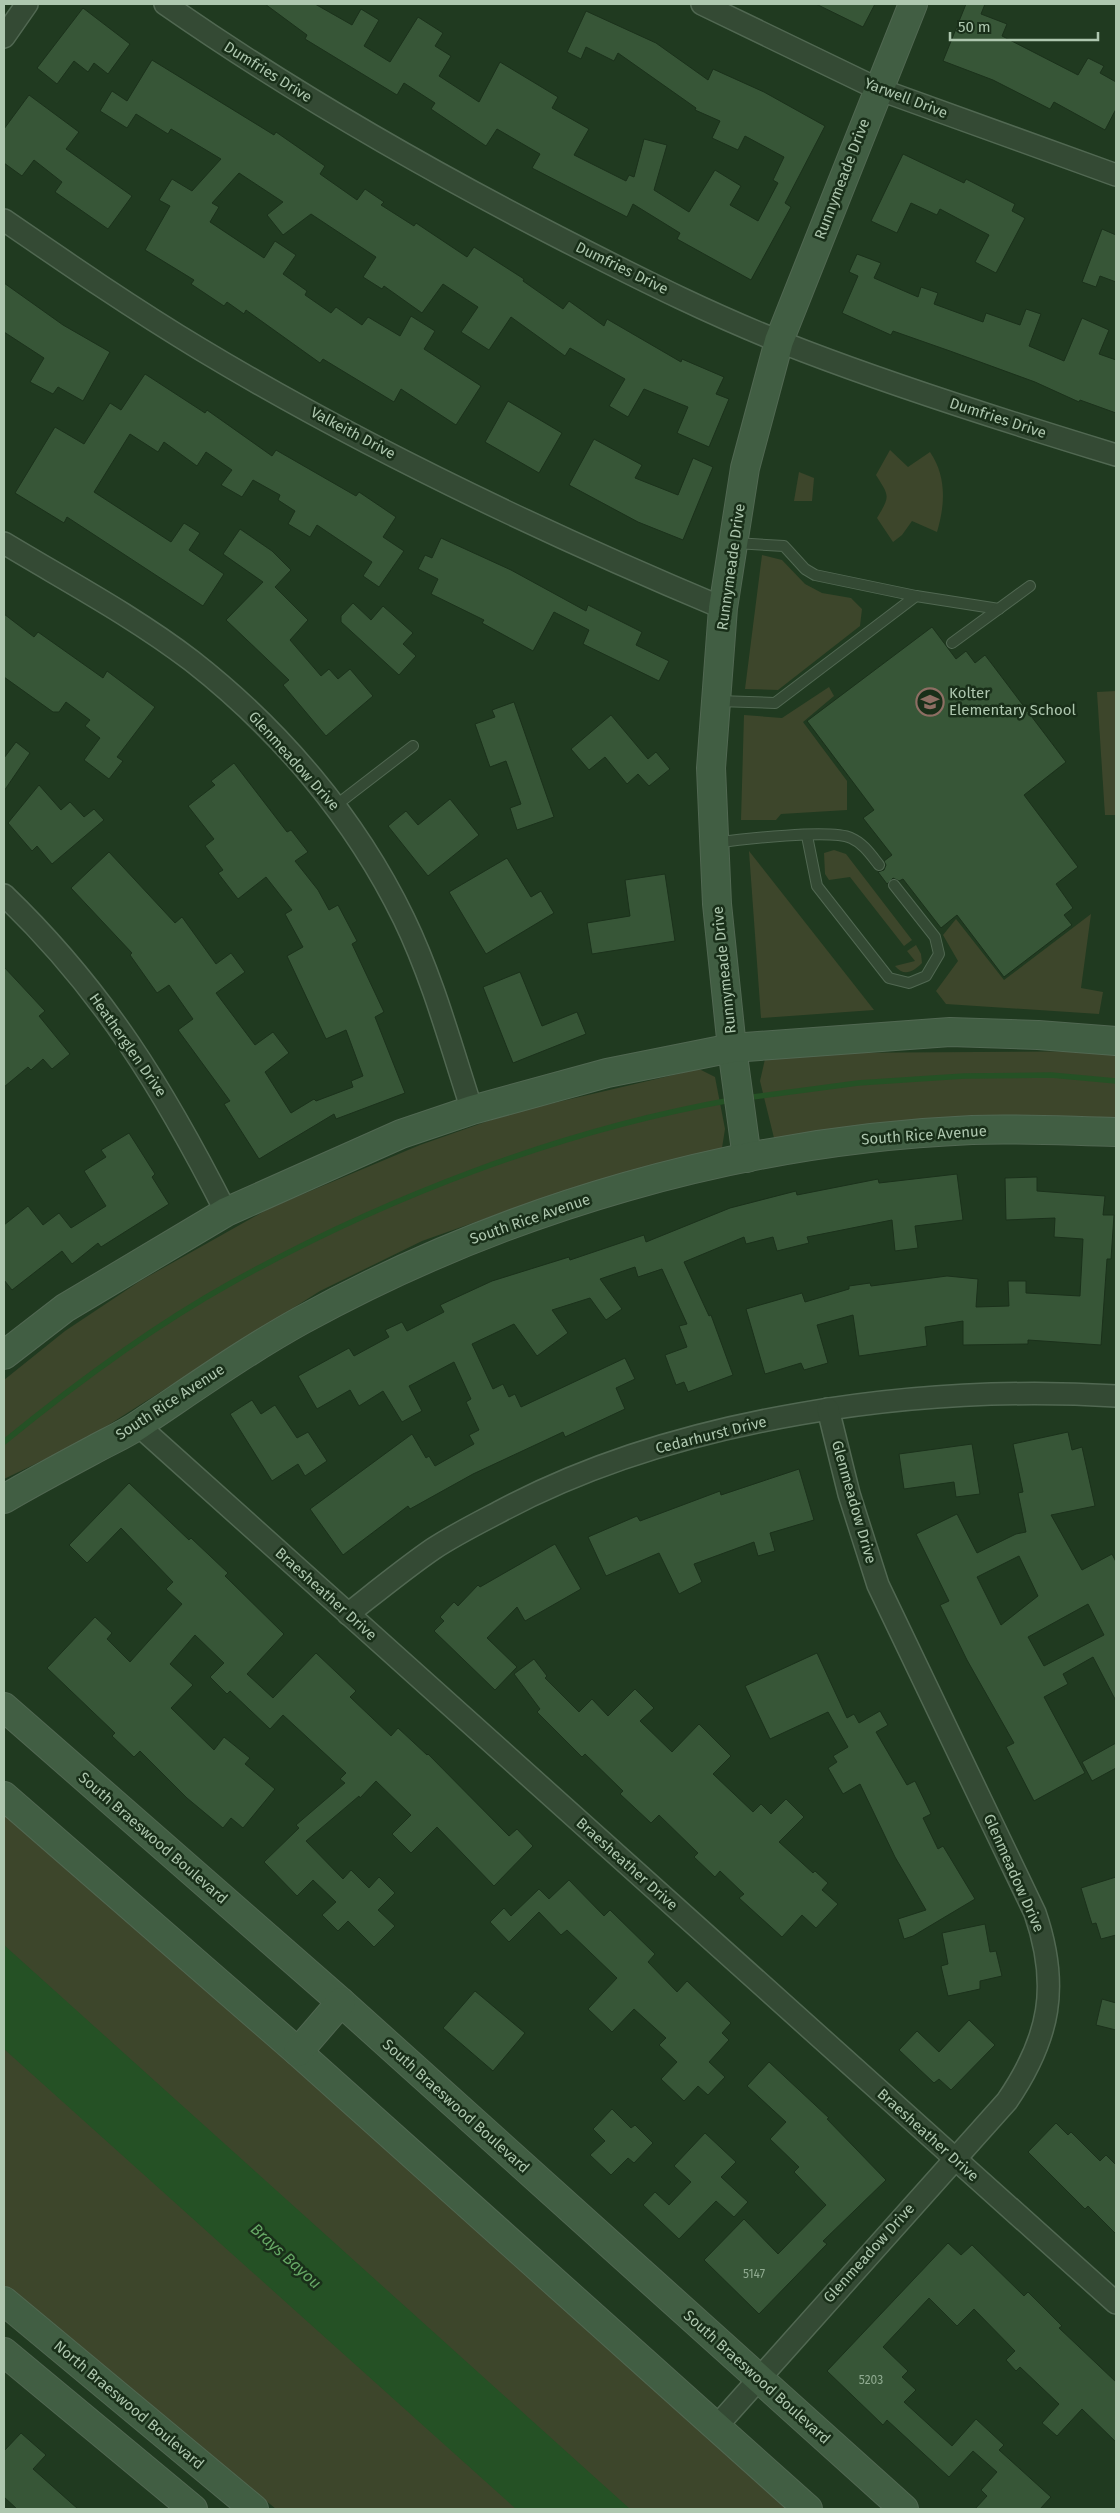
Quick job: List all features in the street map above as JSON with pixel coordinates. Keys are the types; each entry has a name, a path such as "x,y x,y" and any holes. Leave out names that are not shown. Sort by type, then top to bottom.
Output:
{"street":[{"path":"4,36 27,4"},
{"name":"Dumfries Drive","path":"165,4 226,47 343,119 476,195 627,272 779,341 1012,424 1116,455"},
{"name":"Yarwell Drive","path":"702,4 878,89 1116,175"},
{"name":"Runnymeade Drive","path":"747,1158 732,1048 717,904 711,768 724,608 733,543 745,468 779,341 913,4"},
{"name":"Valkeith Drive","path":"4,220 121,300 201,349 303,407 457,487 608,558 724,608"},
{"name":"Glenmeadow Drive","path":"4,543 133,620 217,681 274,735 335,806 366,850 404,920 423,963 472,1110"},
{"name":"Heatherglen Drive","path":"4,895 40,930 112,1017 146,1066 184,1130 226,1212"},
{"path":"4,1355 65,1308 226,1212 401,1134 472,1110 607,1073 732,1048 950,1032 1038,1035 1116,1041"},
{"name":"South Rice Avenue","path":"4,1499 138,1426 194,1386 301,1320 374,1283 464,1242 562,1207 655,1178 747,1158 851,1141 973,1130 1116,1132"},
{"name":"Cedarhurst Drive","path":"348,1614 434,1549 502,1510 577,1476 652,1449 738,1427 828,1409 930,1396 993,1394 1116,1396"},
{"name":"Glenmeadow Drive","path":"716,2427 954,2158 1007,2101 1026,2073 1045,2021 1049,1993 1045,1942 1035,1913 878,1585 849,1494 828,1409"},
{"name":"Braesheather Drive","path":"138,1426 1116,2303"},
{"name":"South Braeswood Boulevard","path":"4,1708 340,2002 904,2509"},
{"path":"4,1796 298,2052 808,2509"},
{"path":"298,2052 340,2002"},
{"name":"North Braeswood Boulevard","path":"4,2302 254,2509"},
{"path":"4,2352 192,2509"}],"lane":[{"path":"733,543 784,546 801,565 815,575 916,596 999,610"},
{"path":"952,643 1030,586"},
{"path":"717,701 775,703 916,596"},
{"path":"335,806 413,746"},
{"path":"715,843 830,834 851,838 865,848 879,865"},
{"path":"807,836 818,886 889,978 909,983 926,976 939,954 935,937 894,885"}],"shaded area":[{"path":"890,450 908,467 930,452 936,462 943,491 942,512 937,532 912,521 902,535 893,542 877,518 887,497 876,475"},
{"path":"799,472 814,478 812,501 794,501"},
{"path":"762,555 782,560 805,584 822,593 851,598 862,609 860,626 778,690 745,689"},
{"path":"829,687 834,696 803,722 847,781 847,810 781,814 776,820 741,820 744,715 782,718"},
{"path":"1116,691 1116,815 1105,815 1097,692"},
{"path":"834,850 846,854 912,940 904,946 850,877 829,880 825,874 824,853"},
{"path":"749,851 874,1010 761,1018"},
{"path":"1091,914 1081,988 1103,992 1099,1014 946,1004 936,991 958,961 943,935 956,919 1004,980"},
{"path":"916,945 921,954 922,963 908,972 898,969 895,966 915,961 907,951"},
{"path":"1116,1051 1116,1118 1039,1116 918,1120 774,1138 760,1081 765,1059 820,1053"},
{"path":"699,1069 715,1077 725,1129 722,1148 537,1200 422,1241 320,1291 83,1441 4,1479 4,1380 65,1331 140,1281 270,1208 420,1145 511,1113"},
{"path":"4,1815 119,1910 787,2509 276,2509 4,2285"}],"water":[{"name":"Brays Bayou","path":"4,1945 630,2509 516,2509 4,2049"}],"building":[{"path":"265,4 315,4 352,25 361,9 379,20 364,46 390,62 418,17 443,33 435,46 451,56 439,76 479,102 500,62 558,97 552,108 589,129 574,155 626,181 629,175 634,177 644,139 667,145 654,190 689,212 715,170 741,186 730,205 758,221 778,183 773,180 784,157 745,136 738,150 712,138 720,121 695,110 696,108 618,53 614,61 586,47 581,59 567,52 586,11 656,43 708,80 713,69 764,92 825,126 785,203 791,207 751,280 677,239 680,233 633,204 627,217 532,168 540,154 497,129 486,146 431,109 435,103 404,83 397,95 305,39 307,35"},
{"path":"816,4 875,4 863,27"},
{"path":"966,4 985,4 981,14 1007,24 1002,36 1078,75 1088,58 1104,66 1100,73 1116,82 1116,109 1105,130 1054,102 1050,109 993,80 943,61"},
{"path":"83,8 130,44 108,74 94,63 88,72 74,61 57,84 37,68"},
{"path":"152,60 274,135 276,132 325,166 320,174 357,200 365,189 384,202 381,205 414,226 416,223 467,257 474,247 524,279 523,281 563,309 569,301 604,326 607,319 681,362 682,359 724,377 716,394 729,399 709,447 677,433 688,407 644,389 628,417 609,406 625,379 570,348 565,356 511,317 489,350 461,332 478,307 443,284 422,313 384,286 382,289 363,277 376,257 311,214 283,235 267,215 283,202 239,173 212,203 219,207 210,222 264,258 275,241 296,255 283,274 307,291 305,295 331,313 336,307 362,325 368,317 400,336 411,316 435,331 424,349 481,386 456,425 401,389 394,402 323,359 320,363 246,310 244,314 227,302 224,306 191,284 194,280 145,250 170,206 159,200 172,179 192,191 221,159 171,129 168,134 136,114 127,128 100,111 112,91 127,101"},
{"path":"29,95 79,132 66,149 132,196 108,229 55,192 62,182 34,160 22,176 4,163 4,129"},
{"path":"903,154 964,183 966,179 1015,204 1012,211 1025,218 996,273 975,262 989,235 940,209 937,215 911,203 897,233 871,221"},
{"path":"1102,229 1116,235 1116,282 1100,276 1096,287 1082,282"},
{"path":"857,254 881,263 874,278 918,297 921,287 938,293 934,304 983,322 986,313 1020,325 1026,309 1041,314 1029,346 1064,361 1082,318 1109,330 1099,354 1116,360 1116,413 1080,400 1079,402 1035,382 893,331 891,335 842,313 858,276 849,272"},
{"path":"4,283 63,325 110,352 83,401 58,387 53,394 30,382 44,358 4,332"},
{"path":"145,374 205,413 207,410 272,456 276,450 356,496 359,492 396,517 383,537 404,551 379,587 363,576 372,562 317,525 310,537 288,524 295,511 278,500 280,495 253,480 242,497 221,485 232,470 206,452 197,466 164,442 158,452 130,434 94,492 171,542 184,523 200,533 189,550 224,574 203,606 67,517 64,523 15,493 55,427 84,444 110,403 121,410"},
{"path":"508,401 562,433 539,473 485,442"},
{"path":"594,439 642,465 635,478 678,495 693,458 713,467 683,540 638,522 569,485"},
{"path":"240,529 272,551 291,570 275,587 308,620 290,640 321,676 329,669 338,679 350,669 373,696 326,736 283,685 289,680 226,620 263,582 223,554"},
{"path":"441,538 511,570 586,611 588,605 642,632 636,645 669,661 659,681 583,644 589,630 554,612 533,651 482,623 484,620 431,594 438,579 418,569 425,555 432,558"},
{"path":"353,603 371,620 383,606 413,633 403,644 416,656 399,675 341,622 341,616"},
{"path":"4,614 34,637 38,632 103,678 107,671 155,707 117,757 123,761 109,779 84,760 100,738 85,726 90,720 66,702 59,712 53,712 4,677"},
{"path":"932,627 956,659 966,651 975,663 985,655 1066,762 1024,795 1078,867 1056,884 1073,908 1064,915 1072,925 1004,977 957,915 941,928 903,879 899,881 893,878 887,884 878,872 884,870 886,865 884,861 892,855 863,818 874,810 807,721"},
{"path":"514,702 554,817 517,830 510,808 521,804 506,761 490,767 475,724 495,717 492,710"},
{"path":"611,715 648,759 656,752 670,769 649,786 638,774 627,784 605,757 589,770 571,749"},
{"path":"16,742 30,753 4,791 4,758"},
{"path":"234,763 287,832 291,830 308,852 295,861 318,890 329,910 338,905 357,941 352,944 384,1012 375,1017 405,1093 336,1119 334,1114 259,1159 224,1104 230,1101 178,1030 193,1019 169,985 157,993 130,955 132,953 71,888 109,852 175,923 182,917 216,964 231,953 245,972 216,993 255,1045 273,1032 289,1053 265,1072 291,1113 314,1099 316,1101 353,1087 351,1081 363,1076 346,1030 326,1039 287,956 303,947 285,914 292,910 266,877 238,899 218,873 223,870 205,846 214,839 188,806 215,785 211,781"},
{"path":"39,785 61,810 70,802 84,817 94,809 104,820 52,864 37,846 32,851 8,823"},
{"path":"450,799 479,835 428,876 388,826 406,811 418,825"},
{"path":"507,858 531,897 541,891 554,913 486,954 449,892"},
{"path":"665,874 675,941 592,954 587,923 630,916 625,880"},
{"path":"4,967 45,1011 39,1016 70,1054 52,1069 43,1059 31,1070 28,1067 4,1087"},
{"path":"520,972 542,1026 577,1012 586,1034 513,1063 483,987"},
{"path":"129,1133 155,1174 152,1177 169,1204 101,1247 98,1243 72,1264 62,1251 12,1290 4,1280 4,1225 28,1206 43,1225 59,1213 71,1228 106,1206 84,1171 106,1157 101,1150"},
{"path":"957,1174 963,1220 915,1226 918,1248 895,1251 892,1220 807,1237 809,1243 777,1251 773,1237 746,1244 744,1237 684,1262 709,1316 711,1315 733,1375 688,1392 684,1382 676,1385 665,1355 687,1347 679,1326 687,1324 662,1269 638,1277 635,1267 600,1279 622,1309 606,1320 590,1298 552,1310 568,1333 537,1356 514,1324 472,1344 493,1389 503,1384 509,1397 515,1394 521,1407 625,1358 635,1379 616,1388 625,1409 565,1437 563,1432 473,1474 410,1509 408,1506 343,1555 310,1509 412,1434 426,1458 429,1456 435,1466 474,1444 469,1435 479,1430 466,1402 471,1399 454,1362 409,1386 422,1411 402,1422 383,1391 359,1406 350,1390 317,1409 298,1376 349,1348 354,1356 389,1337 385,1330 402,1322 407,1331 444,1312 440,1305 492,1281 569,1257 570,1260 644,1235 646,1242 730,1208 796,1191 797,1195 878,1179 879,1183"},
{"path":"1037,1177 1037,1191 1105,1196 1103,1215 1114,1215 1111,1259 1107,1259 1101,1345 1028,1340 1028,1344 963,1345 963,1321 925,1327 927,1346 859,1356 853,1315 817,1325 828,1363 804,1370 801,1363 765,1374 746,1309 802,1293 805,1302 849,1289 849,1286 870,1283 871,1286 947,1276 978,1279 976,1307 1009,1306 1008,1281 1026,1281 1026,1293 1080,1296 1083,1239 1054,1237 1055,1218 1006,1220 1005,1178"},
{"path":"252,1400 261,1414 275,1405 297,1438 308,1432 327,1461 305,1476 298,1464 272,1481 230,1414"},
{"path":"1068,1432 1072,1450 1082,1447 1095,1506 1051,1515 1082,1570 1112,1554 1116,1562 1116,1701 1093,1657 1063,1674 1068,1684 1044,1697 1085,1773 1034,1801 1006,1747 1014,1743 967,1660 940,1605 949,1601 916,1534 957,1514 977,1553 1016,1534 1026,1532 1018,1493 1023,1492 1013,1444","holes":["1019,1556 1038,1596 1001,1625 977,1577","1088,1604 1104,1635 1044,1666 1028,1637"]},
{"path":"972,1444 980,1494 956,1497 954,1482 904,1489 899,1454"},
{"path":"799,1469 814,1520 770,1533 775,1551 758,1556 754,1542 694,1564 702,1582 679,1594 659,1553 606,1576 588,1537 637,1516 640,1521 720,1491 721,1495"},
{"path":"129,1483 189,1540 191,1538 228,1573 225,1576 284,1634 247,1674 273,1698 316,1653 356,1691 350,1697 391,1736 398,1728 428,1754 509,1836 517,1829 533,1846 494,1886 437,1827 411,1853 392,1834 411,1815 376,1781 360,1798 359,1796 306,1841 343,1879 351,1870 369,1888 379,1877 395,1893 378,1910 395,1926 374,1947 348,1921 338,1931 322,1915 336,1902 313,1880 297,1896 264,1862 299,1828 296,1825 345,1783 340,1779 346,1773 283,1715 270,1729 230,1691 227,1694 210,1677 224,1663 195,1635 170,1664 193,1685 171,1708 214,1750 224,1737 250,1758 245,1764 275,1789 243,1828 231,1818 223,1828 187,1798 140,1751 134,1757 112,1736 115,1733 47,1668 95,1617 112,1633 107,1639 130,1662 182,1604 166,1589 173,1582 121,1528 87,1563 69,1545"},
{"path":"555,1544 581,1589 525,1621 517,1607 487,1638 517,1667 495,1690 434,1631 444,1621 440,1617 454,1602 458,1606 478,1585 480,1587"},
{"path":"817,1653 847,1718 854,1714 859,1723 880,1711 888,1725 876,1732 907,1785 915,1781 931,1814 923,1818 938,1849 943,1846 975,1899 913,1936 904,1939 898,1919 926,1910 895,1857 860,1784 843,1794 828,1768 837,1762 833,1756 848,1747 828,1712 770,1739 745,1686"},
{"path":"534,1659 547,1676 545,1678 579,1712 592,1699 608,1716 635,1689 654,1708 640,1721 672,1752 699,1724 731,1756 713,1774 753,1812 761,1804 771,1814 786,1799 804,1817 779,1842 813,1873 815,1871 828,1883 822,1890 838,1904 816,1928 802,1915 782,1937 739,1898 744,1894 720,1871 715,1877 694,1857 698,1853 659,1815 651,1823 620,1794 623,1791 585,1754 582,1757 537,1712 540,1709 514,1674"},
{"path":"1116,1743 1116,1768 1092,1781 1082,1762"},
{"path":"1116,1877 1116,1935 1101,1939 1096,1923 1092,1924 1081,1888"},
{"path":"569,1880 604,1916 610,1910 655,1954 648,1962 677,1992 687,1981 731,2023 722,2033 729,2040 709,2062 725,2077 708,2095 698,2086 684,2101 661,2079 677,2062 659,2045 666,2038 634,2009 612,2032 588,2009 617,1978 567,1930 561,1935 539,1912 509,1942 490,1922 504,1908 511,1916 539,1889 549,1899"},
{"path":"985,1924 990,1952 996,1951 1002,1976 980,1981 980,1989 948,1996 941,1966 948,1964 942,1933"},
{"path":"475,1991 525,2033 493,2071 443,2028"},
{"path":"1102,1999 1116,2003 1116,2030 1096,2025"},
{"path":"969,2020 995,2045 951,2090 939,2079 934,2083 899,2050 917,2031 939,2052"},
{"path":"769,2062 829,2118 827,2119 886,2180 823,2241 827,2244 759,2314 704,2260 744,2219 778,2254 826,2205 794,2172 799,2167 770,2139 786,2122 747,2086"},
{"path":"612,2109 631,2128 635,2125 653,2143 634,2163 628,2158 611,2175 590,2155 605,2141 593,2129"},
{"path":"1056,2123 1068,2135 1071,2132 1100,2161 1106,2155 1116,2165 1116,2234 1088,2206 1085,2209 1028,2152"},
{"path":"705,2133 736,2162 721,2177 748,2202 734,2217 716,2201 679,2239 643,2205 655,2192 669,2205 691,2182 674,2166"},
{"path":"948,2243 961,2255 972,2245 1024,2296 1028,2292 1062,2326 1059,2328 1116,2382 1116,2442 1082,2409 1057,2436 1042,2423 1059,2404 1020,2367 1016,2371 1006,2360 1015,2351 974,2309 957,2326 929,2298 883,2347 908,2371 902,2377 916,2390 904,2402 952,2446 976,2419 1004,2445 999,2450 1051,2497 1040,2509 975,2509 987,2496 981,2490 997,2472 973,2451 949,2477 887,2420 883,2425 827,2371"},
{"path":"21,2433 46,2455 33,2469 78,2509 17,2509 4,2497 4,2451"}],"waterway":[{"path":"745,1098 858,1083 964,1076 1051,1075 1116,1081"},
{"path":"4,1442 86,1378 171,1319 231,1283 349,1223 473,1171 537,1149 666,1113 731,1100"}],"place":[{"name":"Kolter Elementary School","path":"930,702"}]}
